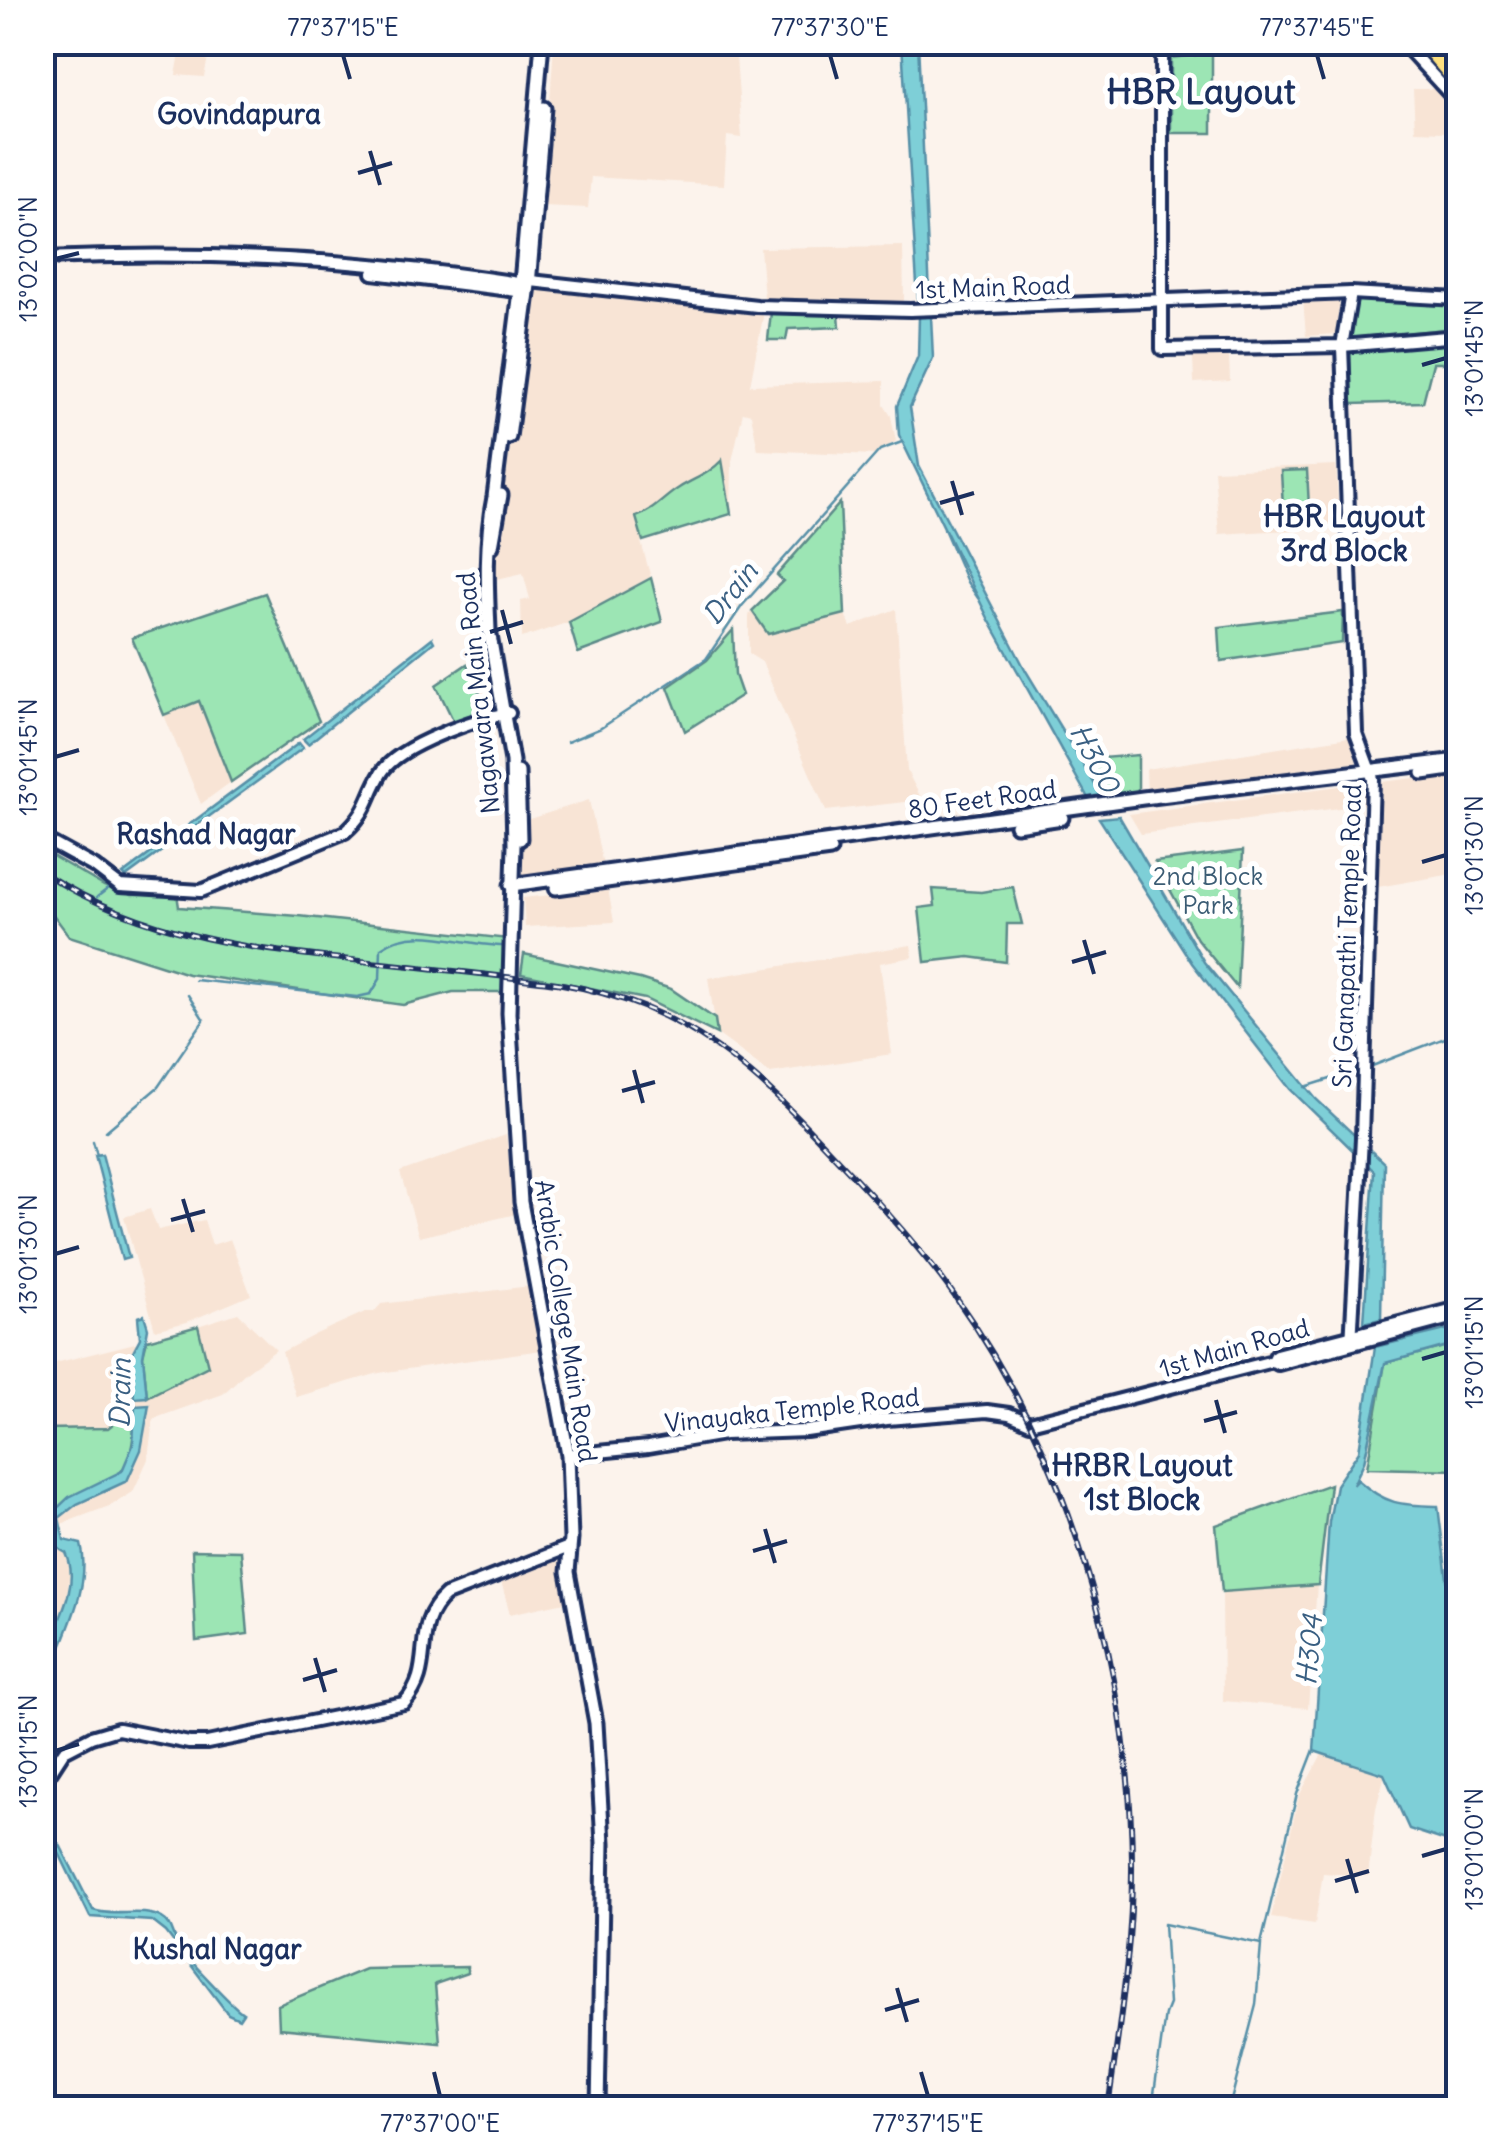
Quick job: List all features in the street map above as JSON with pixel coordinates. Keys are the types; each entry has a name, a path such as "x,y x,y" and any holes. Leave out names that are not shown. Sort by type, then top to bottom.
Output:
{"highway":[{"path":"1422,42 1458,82"},
{"path":"1440,42 1458,63"}],"main road":[{"path":"526,286 546,42"},
{"name":"Nagawara Main Road","path":"511,1017 516,888 512,761 495,629 492,549 526,286"},
{"name":"80 Feet Road","path":"1373,776 1458,760"},
{"name":"80 Feet Road","path":"516,888 1101,809 1458,768"},
{"path":"511,1017 516,888"},
{"name":"Arabic College Main Road","path":"511,1017 521,1202 568,1455 568,1572 596,1723 602,1828 598,2108"}],"street":[{"path":"1162,42 1162,349 1342,346 1458,336"},
{"path":"1402,42 1458,103"},
{"name":"1st Main Road","path":"42,258 157,255 360,264 526,286 757,306 940,310 1352,294 1458,299"},
{"name":"Sri Ganapathi Temple Road","path":"1350,1340 1362,1138 1373,776 1356,732 1342,346 1352,294"},
{"path":"42,842 116,884 201,891 345,832 363,815 383,770 399,754 477,720 507,713"},
{"path":"42,898 42,917"},
{"path":"1375,1335 1390,1325 1458,1308"},
{"path":"1375,1335 1458,1316"},
{"name":"1st Main Road","path":"1020,1421 1030,1423 1273,1360 1276,1355 1375,1335"},
{"name":"Vinayaka Temple Road","path":"568,1455 724,1434 806,1431 988,1410 1009,1414 1020,1421"},
{"path":"42,1785 64,1751 90,1737 118,1729 189,1743 206,1742 404,1703 419,1678 432,1607 446,1596 569,1547"}],"shaded area":[{"path":"182,43 211,43 204,77 176,75"},
{"path":"554,43 735,43 742,138 727,136 724,185 591,177 588,208 543,206"},
{"path":"1413,89 1440,89 1458,110 1458,147 1445,132 1415,131"},
{"path":"903,246 904,301 842,304 764,298 760,248"},
{"path":"531,287 764,312 750,385 884,381 884,405 891,416 896,441 875,455 758,450 751,414 743,412 732,461 731,514 641,542 651,578 569,622 522,638 521,601 530,599 523,573 497,579 495,562"},
{"path":"1340,297 1336,334 1306,336 1303,299"},
{"path":"1229,356 1230,381 1194,383 1193,357"},
{"path":"1336,465 1339,527 1219,534 1214,470"},
{"path":"896,609 907,771 922,800 826,811 762,662 749,654 749,615 752,611 768,634 845,614 851,627"},
{"path":"199,701 231,782 201,804 164,715"},
{"path":"1349,737 1357,764 1147,794 1146,769"},
{"path":"1458,773 1458,873 1378,887 1381,782"},
{"path":"1369,782 1369,804 1141,834 1129,814"},
{"path":"589,800 604,870 522,880 523,821"},
{"path":"608,889 614,922 525,927 523,898"},
{"path":"911,945 913,957 880,963 892,1054 770,1073 717,1034 708,978"},
{"path":"506,1135 516,1214 419,1237 400,1172"},
{"path":"150,1209 158,1230 204,1220 212,1245 230,1239 251,1295 187,1322 155,1330 124,1217"},
{"path":"531,1286 542,1350 379,1373 296,1397 282,1352 316,1334 365,1312 374,1312 381,1304"},
{"path":"238,1313 276,1350 223,1394 153,1419 148,1459 133,1492 112,1505 48,1529 52,1546 66,1553 70,1572 66,1605 52,1637 43,1641 43,1366"},
{"path":"560,1554 569,1601 510,1614 501,1581"},
{"path":"1317,1585 1308,1708 1223,1701 1222,1592"},
{"path":"1322,1754 1385,1774 1376,1808 1368,1876 1323,1873 1315,1924 1271,1918 1299,1796"}],"green space":[{"path":"1212,53 1212,133 1171,133 1171,58"},
{"path":"1356,299 1458,301 1458,328 1351,338"},
{"path":"771,312 839,314 840,327 788,329 786,340 768,340"},
{"path":"1458,342 1458,363 1433,363 1423,402 1352,404 1350,350"},
{"path":"722,460 731,514 643,541 636,517"},
{"path":"1307,470 1310,525 1284,526 1281,471"},
{"path":"840,503 845,614 768,634 752,611 783,581 777,575"},
{"path":"651,578 662,622 578,653 569,622"},
{"path":"265,593 319,721 231,782 199,701 164,715 132,638"},
{"path":"1343,612 1342,643 1221,661 1219,627"},
{"path":"733,630 735,675 742,695 685,731 668,687 707,660"},
{"path":"467,664 486,708 454,722 436,685"},
{"path":"1138,755 1138,792 1109,794 1089,759"},
{"path":"42,850 104,886 132,895 177,894 179,907 509,939 506,992 453,992 403,1005 188,974 69,936 52,913 50,896 43,891"},
{"name":"2nd Block Park","path":"1243,851 1237,988 1197,939 1155,862"},
{"path":"1013,887 1022,924 1007,924 1006,962 969,957 925,962 919,908 935,906 933,889 981,892"},
{"path":"524,954 671,989 715,1019 717,1034 645,999 521,974"},
{"path":"198,1326 208,1366 147,1397 143,1356 147,1340"},
{"path":"1458,1343 1458,1470 1367,1468 1385,1363"},
{"path":"135,1406 132,1446 123,1469 116,1477 59,1507 43,1527 42,1429 108,1428"},
{"path":"1330,1484 1318,1585 1222,1592 1216,1525"},
{"path":"192,1550 241,1551 248,1634 196,1641"},
{"path":"467,1967 467,1973 435,1984 440,2043 279,2028 278,2005 365,1969"}],"water":[{"path":"902,43 918,43 933,358 910,407 919,466 1026,671 1102,796 1088,798 988,618 899,435 897,406 918,356 919,317"},
{"path":"432,638 434,642 308,744 303,739"},
{"path":"299,743 303,748 126,877 123,874"},
{"path":"1119,816 1204,962 1316,1099 1384,1163 1381,1319 1364,1323 1374,1171 1290,1089 1192,963 1099,818"},
{"path":"102,1154 129,1258 122,1260 95,1155"},
{"path":"144,1315 148,1328 143,1356 147,1397 134,1398 131,1355 140,1338 138,1317"},
{"path":"1458,1327 1458,1343 1385,1363 1364,1462 1353,1485 1358,1480 1395,1502 1438,1506 1458,1667 1458,1845 1409,1829 1384,1774 1314,1751 1329,1522 1336,1485 1359,1451 1375,1347"},
{"path":"149,1405 141,1450 127,1481 77,1504 59,1518 64,1540 81,1544 83,1571 79,1598 60,1649 43,1656 43,1641 52,1637 61,1617 71,1574 66,1553 50,1539 49,1516 69,1497 122,1471 133,1445 135,1406"},
{"path":"43,1831 49,1831 60,1845 93,1910 145,1913 166,1920 189,1959 243,2013 239,2019 228,2014 166,1932 152,1921 90,1917 59,1853"}],"waterway":[{"name":"Drain","path":"567,742 601,728 706,659 742,606 880,450 902,442"},
{"name":"H300","path":"944,529 978,598"},
{"path":"97,897 114,884"},
{"name":"Drain","path":"195,980 357,997 371,994 380,979 381,948 395,941 425,936 504,946"},
{"name":"Drain","path":"106,1131 158,1087 204,1020 188,995"},
{"name":"Drain","path":"1367,1068 1458,1033"},
{"name":"Drain","path":"1305,1087 1359,1070"},
{"name":"Drain","path":"93,1141 97,1155"},
{"name":"H304","path":"1152,2108 1169,2004 1164,1924 1261,1944 1297,1794 1314,1750"},
{"path":"44,1817 46,1834"},
{"name":"H304","path":"1229,2108 1256,2005 1261,1945"}],"railway":[{"path":"42,872 122,913 206,938 292,953 557,983 646,1008 717,1047 749,1072 811,1131 902,1230 956,1298 1031,1425 1086,1566 1105,1639 1120,1713 1132,1860 1128,1954 1108,2108"}],"district":[{"name":"HBR Layout","path":"1201,91"},
{"name":"Govindapura","path":"239,114"},
{"name":"HBR Layout 3rd Block","path":"1344,533"},
{"name":"Rashad Nagar","path":"206,834"},
{"name":"HRBR Layout 1st Block","path":"1142,1482"},
{"name":"Kushal Nagar","path":"217,1949"}]}
